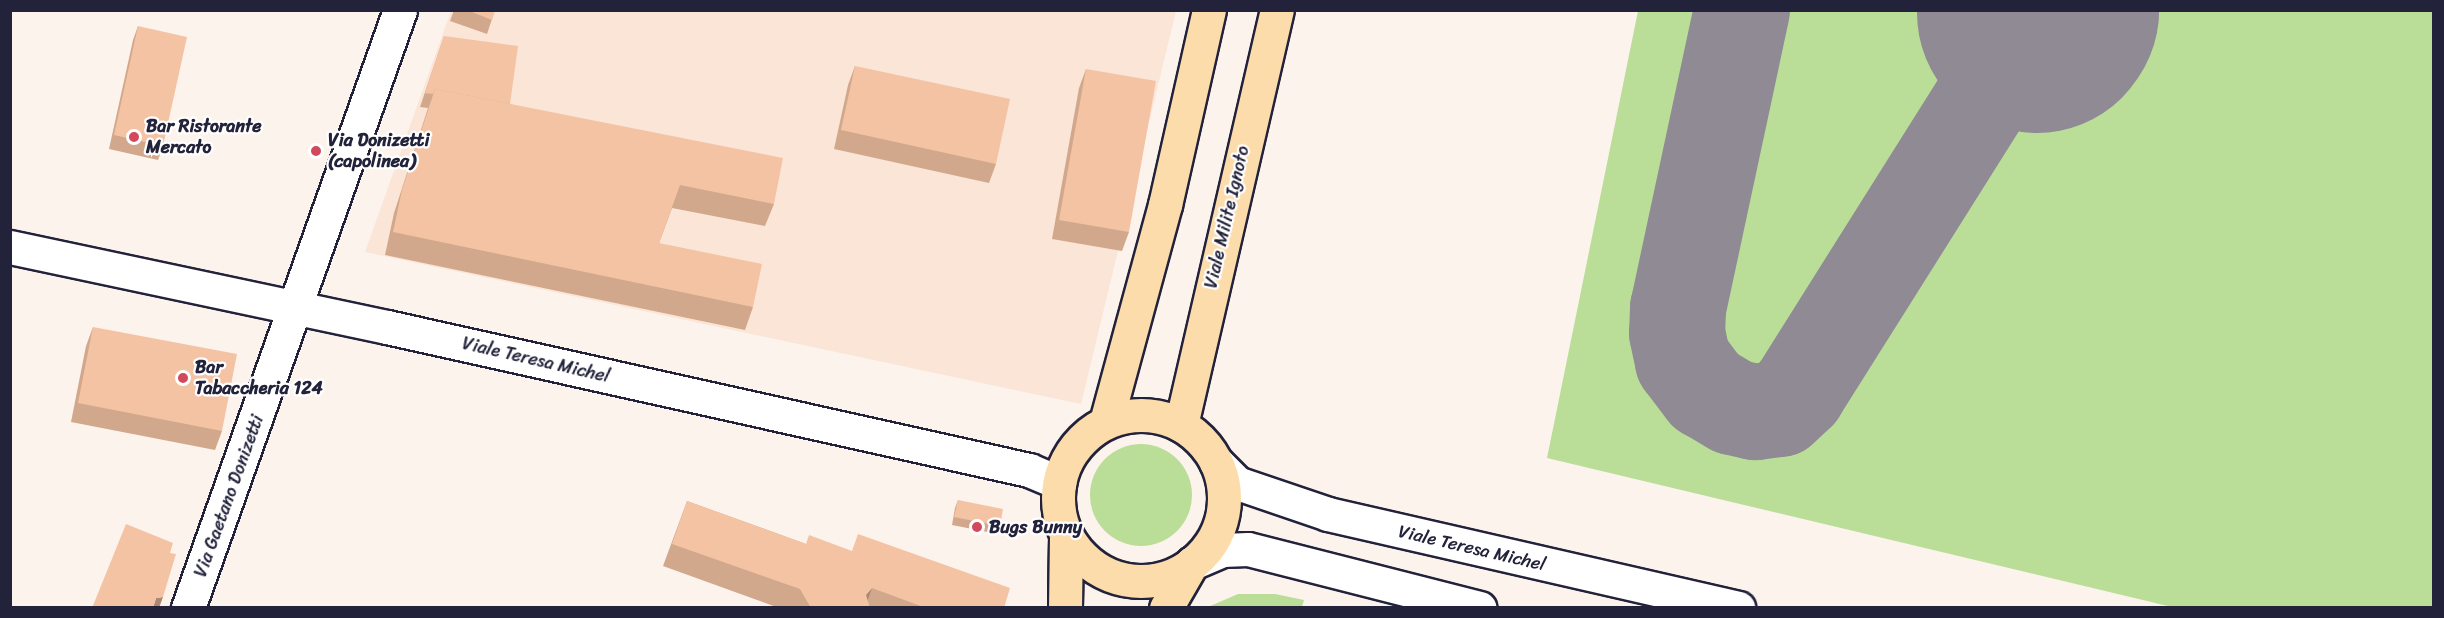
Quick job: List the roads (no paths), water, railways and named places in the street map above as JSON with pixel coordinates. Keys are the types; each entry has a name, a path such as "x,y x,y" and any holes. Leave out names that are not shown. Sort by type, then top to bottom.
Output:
{"main road":[{"path":"1106,422 1165,205 1209,10"},
{"name":"Viale Milite Ignoto","path":"1181,425 1277,10"},
{"path":"1166,608 1192,563 1211,543 1222,517 1224,489 1216,462 1202,441 1181,425 1148,415 1106,422 1075,448 1059,483 1059,514 1066,534 1087,562 1118,578 1153,581 1192,563"},
{"path":"1065,608 1066,534"}],"street":[{"name":"Via Gaetano Donizetti","path":"188,608 400,10"},
{"name":"Viale Teresa Michel","path":"10,247 1029,470 1059,483"},
{"name":"Viale Teresa Michel","path":"1216,462 1238,483 1328,514 1738,608"},
{"path":"1192,563 1222,550 1248,549 1480,608"}],"place":[{"name":"Bar Ristorante Mercato","path":"134,137"},
{"name":"Via Donizetti (capolinea)","path":"316,151"},
{"name":"Bar Tabaccheria 124","path":"183,378"},
{"name":"Bugs Bunny","path":"977,527"}]}
